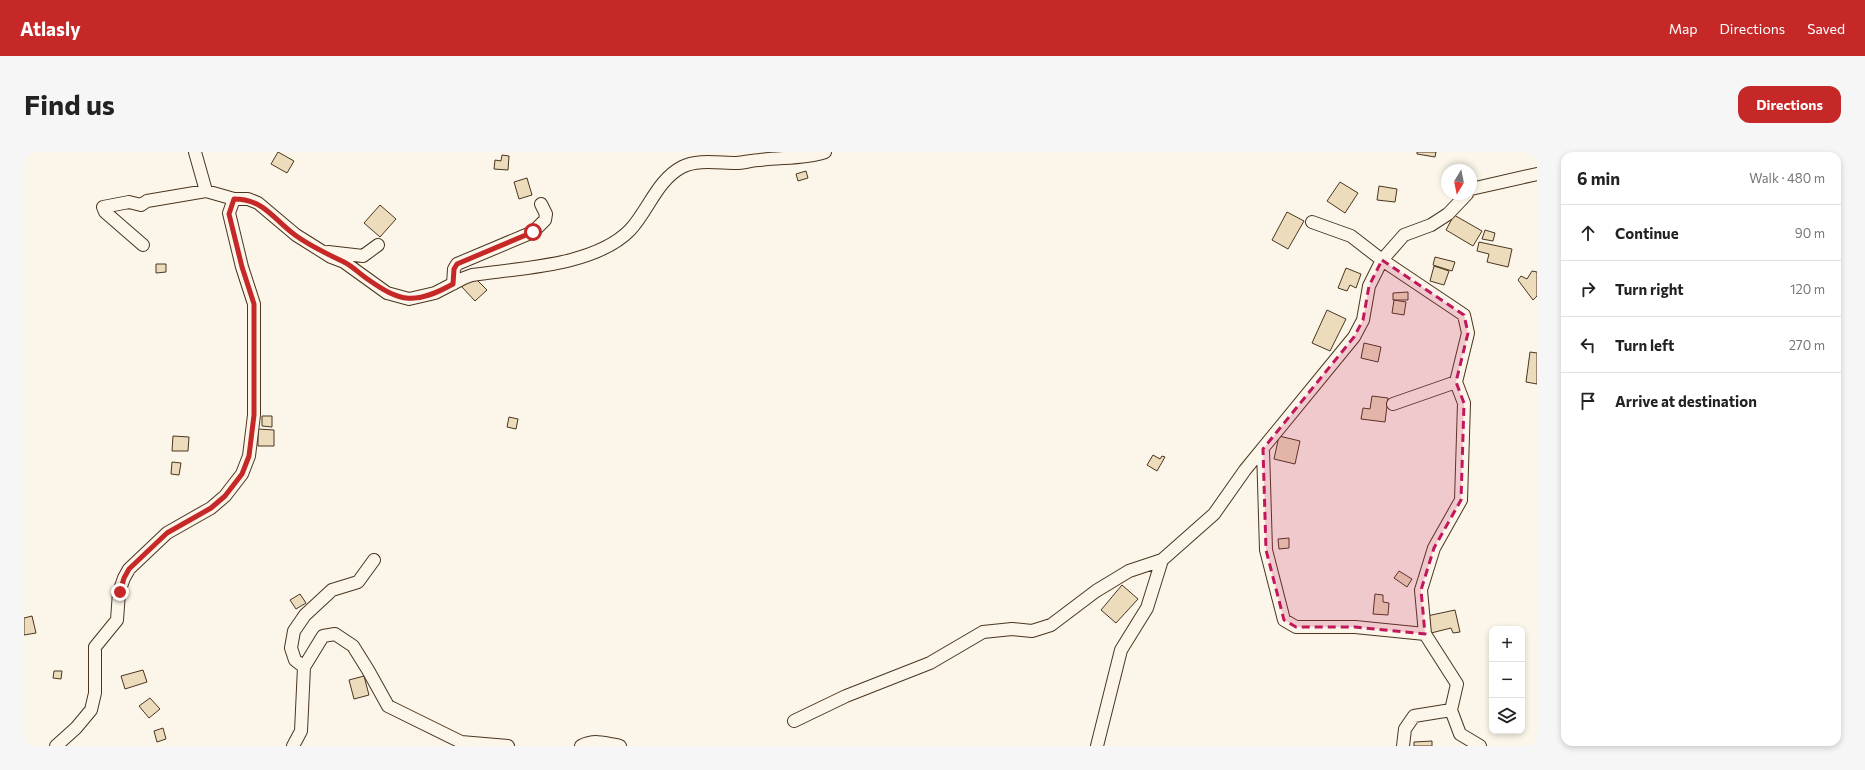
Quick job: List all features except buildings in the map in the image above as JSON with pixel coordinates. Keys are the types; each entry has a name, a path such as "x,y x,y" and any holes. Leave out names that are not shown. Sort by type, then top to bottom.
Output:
{"street":[{"path":"195,152 206,191"},
{"path":"751,152 771,159"},
{"path":"143,245 104,212 103,206 129,202 140,204 147,201 206,191 234,199 248,199 258,203 296,236 323,252 344,262 387,293 409,299 435,293 472,275 571,261 615,242 630,229 665,181 682,167 701,163 738,163 811,156 825,152"},
{"path":"1477,188 1537,174"},
{"path":"56,746 76,728 91,710 95,692 95,646 117,620 120,592 124,578 129,569 167,533 211,508 225,496 242,474 249,456 254,415 254,304 242,267 229,214 234,199"},
{"path":"794,721 846,696 930,663 983,632 1012,628 1032,631 1051,625 1096,590 1129,571 1162,560 1214,514 1245,470 1354,337 1363,320 1368,286 1382,260 1404,235 1431,225 1448,214 1461,200"},
{"path":"453,284 454,269 457,264 533,232 545,220 546,214 541,204"},
{"path":"1312,222 1351,236 1382,260 1464,315 1468,332 1456,382 1464,403 1461,500 1434,548 1420,590 1425,634 1457,684 1451,710 1460,734 1480,746"},
{"path":"323,252 332,251 363,256 378,245"},
{"path":"1393,404 1456,382"},
{"path":"1263,449 1266,550 1284,620 1296,627 1355,626 1425,634"},
{"path":"304,666 295,660 291,648 294,631 304,615 332,590 358,582 374,560"},
{"path":"1097,746 1121,650 1147,608 1162,560"},
{"path":"293,746 301,731 304,666 323,636 335,634 353,646 388,706 461,742 508,746"},
{"path":"1403,746 1405,729 1414,716 1451,710"},
{"path":"581,746 588,742 600,742 620,746"}],"highlighted area":[{"path":"1382,260 1464,315 1468,333 1456,382 1464,403 1461,500 1434,548 1421,590 1425,634 1355,627 1296,627 1284,620 1266,550 1263,449 1354,337 1363,320 1369,286"}],"route":[{"path":"120,592 124,578 129,569 167,533 211,508 225,496 242,474 249,456 254,415 254,304 242,267 229,214 234,199 248,199 258,203 296,236 331,257 344,262 387,293 409,299 435,293 453,284 454,269 457,264 480,256 533,232"}]}
